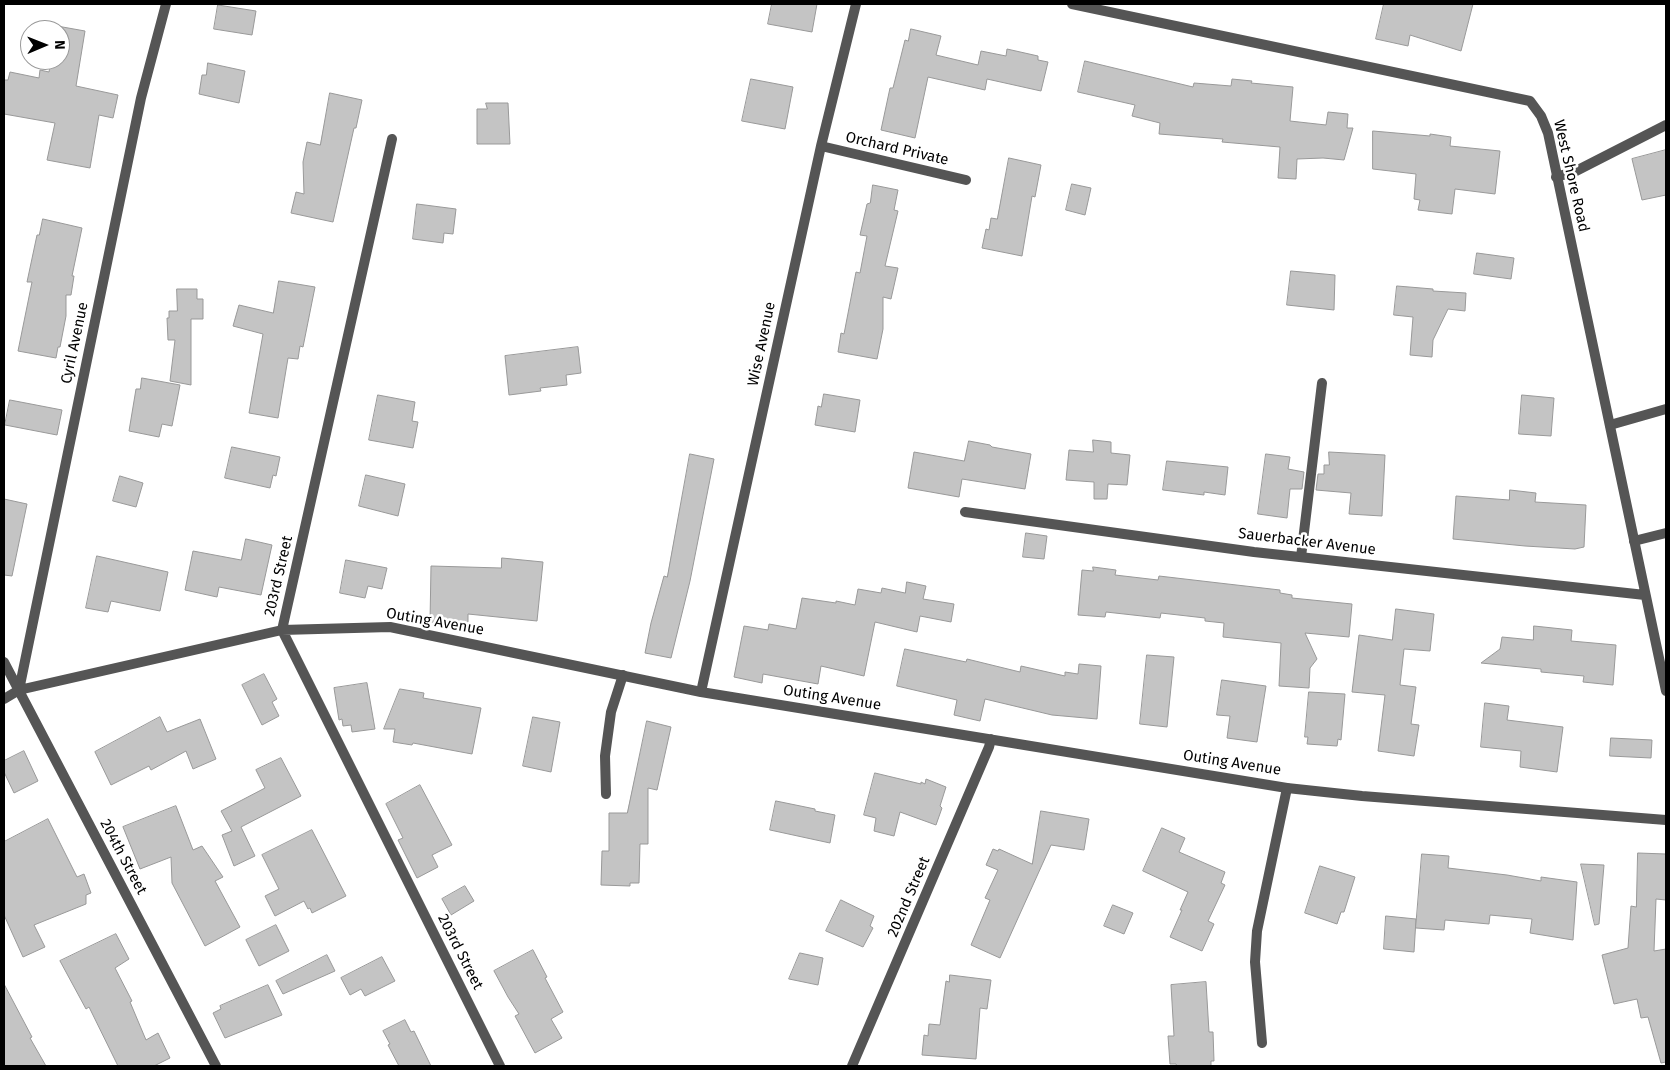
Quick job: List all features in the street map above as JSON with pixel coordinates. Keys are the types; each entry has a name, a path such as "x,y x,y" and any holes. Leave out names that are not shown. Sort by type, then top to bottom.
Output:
{"street":[{"name":"Cyril Avenue","path":"19,690 141,98 166,4"},
{"name":"Wise Avenue","path":"700,692 821,146 856,4"},
{"name":"West Shore Road","path":"1072,4 1530,101 1541,116 1548,133 1666,690"},
{"path":"1556,177 1576,171 1666,125"},
{"name":"203rd Street","path":"392,139 282,630 500,1066"},
{"name":"Orchard Private","path":"821,146 966,180"},
{"path":"1301,557 1322,382"},
{"path":"1610,425 1666,409"},
{"name":"Sauerbacker Avenue","path":"965,512 1301,557 1645,595"},
{"path":"1634,541 1666,533"},
{"name":"Outing Avenue","path":"4,699 19,690 282,630 390,627 700,692 1288,788 1488,807 1666,820"},
{"name":"204th Street","path":"4,662 216,1066"},
{"path":"606,794 605,756 610,712 623,676"},
{"name":"202nd Street","path":"852,1066 991,739"},
{"path":"1262,1043 1255,962 1257,930 1288,788"}],"building":[{"path":"772,4 817,4 812,32 768,24"},
{"path":"1384,4 1473,4 1461,51 1410,35 1408,46 1376,39"},
{"path":"218,5 256,11 252,35 214,29"},
{"path":"70,28 85,31 76,86 118,95 113,118 99,115 90,168 47,160 55,123 4,114 4,80 8,80 10,72 39,78 40,70 49,72 49,70 70,70"},
{"path":"911,29 941,36 936,55 978,65 981,51 1006,56 1007,49 1038,56 1038,60 1048,62 1041,91 987,79 985,90 928,77 915,138 881,130 890,88 893,88 905,40 908,41"},
{"path":"1085,61 1193,87 1194,83 1231,86 1232,79 1293,87 1290,121 1326,125 1328,112 1348,114 1347,128 1353,128 1344,160 1323,158 1297,159 1296,179 1278,178 1280,147 1222,142 1223,139 1159,134 1160,123 1132,116 1135,105 1078,92"},
{"path":"208,63 245,71 239,103 199,94 202,75 206,75"},
{"path":"751,79 793,87 785,129 742,121"},
{"path":"330,93 362,100 333,222 291,213 296,192 304,194 303,162 307,142 320,145"},
{"path":"486,103 508,103 510,144 477,144 477,109 487,109"},
{"path":"1373,131 1451,137 1450,146 1500,151 1495,194 1455,189 1452,214 1418,210 1420,200 1414,199 1416,174 1373,169"},
{"path":"1666,150 1666,195 1642,200 1632,159"},
{"path":"1009,158 1041,165 1035,197 1032,196 1022,256 982,248 986,229 989,230 991,218 997,219"},
{"path":"1072,184 1091,188 1085,215 1066,210"},
{"path":"873,185 898,190 894,210 898,211 885,266 898,268 891,299 883,297 883,329 877,359 838,352 841,333 844,334 856,272 860,273 867,236 860,235 867,204 870,203"},
{"path":"417,204 456,209 453,234 444,233 443,243 413,239"},
{"path":"43,219 82,228 72,276 74,276 71,295 66,295 66,316 56,358 18,351 32,282 27,282 37,235 39,235"},
{"path":"1477,253 1514,258 1511,279 1474,274"},
{"path":"1291,271 1335,275 1334,310 1287,305"},
{"path":"279,281 315,287 303,347 300,346 298,359 288,358 278,418 249,413 263,334 233,326 239,305 273,313"},
{"path":"1397,286 1466,293 1465,311 1448,309 1433,340 1432,357 1410,355 1413,317 1394,315"},
{"path":"177,289 197,289 197,299 203,299 203,319 191,319 191,385 170,381 175,340 168,340 167,318 169,318 169,311 177,311"},
{"path":"578,347 581,373 566,375 567,385 540,388 541,391 509,395 505,356"},
{"path":"142,378 180,385 172,426 162,424 159,437 129,431 136,389 140,389"},
{"path":"824,394 860,400 855,432 815,425 818,406 821,407"},
{"path":"378,395 415,402 412,421 418,422 413,448 369,440"},
{"path":"1522,395 1554,398 1551,436 1519,434"},
{"path":"10,400 62,410 57,435 5,425"},
{"path":"1093,440 1111,442 1111,453 1130,455 1127,485 1108,484 1107,499 1094,499 1094,482 1066,480 1069,450 1093,452"},
{"path":"969,441 1031,454 1025,489 962,479 959,497 908,488 914,452 964,461"},
{"path":"232,447 280,457 276,476 273,475 270,488 225,478"},
{"path":"1329,452 1385,455 1382,516 1349,514 1351,493 1316,490 1318,474 1324,474 1324,465 1329,465"},
{"path":"690,454 714,459 690,581 671,658 645,653 664,576 667,577"},
{"path":"1266,454 1290,457 1288,469 1304,472 1302,489 1290,489 1287,518 1258,514"},
{"path":"1167,461 1228,467 1225,495 1204,492 1204,495 1163,490"},
{"path":"366,475 405,484 398,516 359,506"},
{"path":"120,476 143,483 136,507 113,501"},
{"path":"1510,490 1536,493 1535,502 1586,505 1584,547 1575,549 1525,546 1453,539 1456,496 1509,500"},
{"path":"4,499 27,504 12,576 4,575"},
{"path":"1026,533 1047,536 1044,559 1023,557"},
{"path":"246,539 272,545 261,595 219,587 217,597 185,590 193,551 241,560"},
{"path":"97,556 168,572 160,611 111,601 108,612 86,608"},
{"path":"502,558 543,562 537,621 468,614 468,623 430,622 431,566 501,568"},
{"path":"346,560 387,568 382,589 368,586 365,598 340,593"},
{"path":"1093,567 1116,570 1115,575 1158,580 1159,576 1280,590 1280,593 1292,595 1292,598 1352,604 1349,637 1305,633 1317,659 1310,668 1309,688 1279,686 1281,643 1223,637 1224,623 1205,621 1205,618 1161,613 1160,618 1106,612 1105,617 1078,615 1082,570 1093,571"},
{"path":"907,582 926,586 923,599 954,604 951,622 920,616 917,632 875,622 864,676 821,666 818,684 763,674 762,683 734,677 744,626 768,630 769,624 796,629 802,598 855,605 858,589 881,593 882,588 905,593"},
{"path":"1396,609 1434,614 1430,651 1404,649 1400,685 1416,687 1411,724 1419,725 1414,756 1378,751 1385,695 1352,692 1359,635 1392,640"},
{"path":"1534,626 1572,630 1571,641 1616,645 1613,685 1583,682 1584,676 1541,672 1541,669 1481,663 1500,649 1502,637 1533,640"},
{"path":"905,649 966,662 967,659 1020,672 1021,666 1065,676 1065,672 1078,674 1079,664 1101,666 1097,719 1052,715 985,699 980,721 954,715 957,700 897,686"},
{"path":"1147,655 1174,657 1167,727 1140,724"},
{"path":"264,674 277,699 272,702 279,716 262,725 242,685"},
{"path":"1222,680 1266,686 1257,742 1227,738 1230,716 1217,715"},
{"path":"367,683 375,729 352,732 351,725 343,726 342,719 339,720 334,688"},
{"path":"400,689 424,693 423,698 481,708 472,754 413,743 412,745 393,742 395,729 384,729"},
{"path":"1309,692 1345,694 1341,740 1338,739 1337,746 1307,744 1308,737 1305,737"},
{"path":"1485,703 1509,706 1507,720 1563,727 1557,772 1520,767 1521,751 1481,747"},
{"path":"160,717 167,732 200,719 216,759 193,769 186,751 151,770 149,766 111,785 95,752"},
{"path":"533,717 560,722 551,772 523,766"},
{"path":"647,721 671,727 657,790 648,788 648,844 640,844 639,883 630,883 630,886 601,885 602,851 609,851 609,813 627,813"},
{"path":"1611,738 1652,740 1651,758 1610,756"},
{"path":"24,751 38,781 14,793 4,772 4,761"},
{"path":"281,758 301,796 241,827 255,856 234,866 222,835 232,831 221,811 265,788 256,770"},
{"path":"875,773 921,784 921,782 925,784 926,779 946,787 936,825 900,812 894,836 874,831 876,818 864,815"},
{"path":"420,785 452,845 432,855 438,867 417,878 398,840 403,838 386,804"},
{"path":"776,801 835,815 830,843 770,830"},
{"path":"176,806 193,850 202,846 223,877 215,881 240,927 205,946 172,883 171,857 140,869 123,827"},
{"path":"1041,811 1089,819 1084,850 1051,845 1000,958 971,945 990,900 985,898 998,870 986,865 993,849 998,851 999,849 1032,864"},
{"path":"48,819 77,877 84,874 91,893 86,895 86,904 34,925 45,947 23,957 4,915 4,842"},
{"path":"1162,828 1185,838 1179,852 1225,872 1221,883 1225,885 1208,921 1214,924 1202,951 1170,937 1188,892 1143,871"},
{"path":"312,830 346,896 312,913 304,901 275,916 265,896 279,889 262,855"},
{"path":"1638,853 1666,854 1666,900 1656,899 1654,951 1666,949 1666,1062 1661,1063 1648,1017 1641,1018 1637,999 1614,1004 1602,955 1628,948 1631,906 1636,907"},
{"path":"1422,854 1449,856 1448,868 1541,881 1541,877 1577,882 1573,940 1530,933 1532,919 1490,915 1489,924 1445,920 1444,930 1416,928"},
{"path":"1581,864 1604,865 1599,924 1595,925"},
{"path":"1320,866 1355,877 1344,912 1341,912 1337,924 1305,913"},
{"path":"465,886 474,901 451,915 442,899"},
{"path":"841,900 874,916 870,926 873,928 863,947 826,931"},
{"path":"1113,905 1133,913 1124,934 1104,926"},
{"path":"1386,916 1416,919 1414,952 1384,949"},
{"path":"276,925 289,951 259,966 246,940"},
{"path":"116,934 129,959 115,968 132,1001 130,1002 146,1040 158,1033 170,1058 154,1066 118,1066 89,1007 86,1009 60,961"},
{"path":"533,950 563,1012 551,1019 562,1038 535,1053 515,1016 519,1014 494,971"},
{"path":"800,953 823,958 818,985 789,979"},
{"path":"327,955 335,971 283,994 276,981"},
{"path":"382,957 395,981 365,996 361,989 350,995 341,978"},
{"path":"950,975 991,980 987,1009 980,1008 976,1059 922,1055 924,1035 928,1036 929,1024 940,1025 946,981 949,982"},
{"path":"1206,982 1209,1032 1213,1032 1214,1061 1211,1061 1211,1066 1177,1066 1176,1064 1170,1064 1168,1036 1174,1036 1171,985"},
{"path":"4,984 32,1037 30,1038 46,1066 4,1066"},
{"path":"268,985 282,1015 225,1038 213,1013 221,1009 220,1006"},
{"path":"405,1020 411,1032 414,1031 431,1066 399,1066 383,1031"}]}
